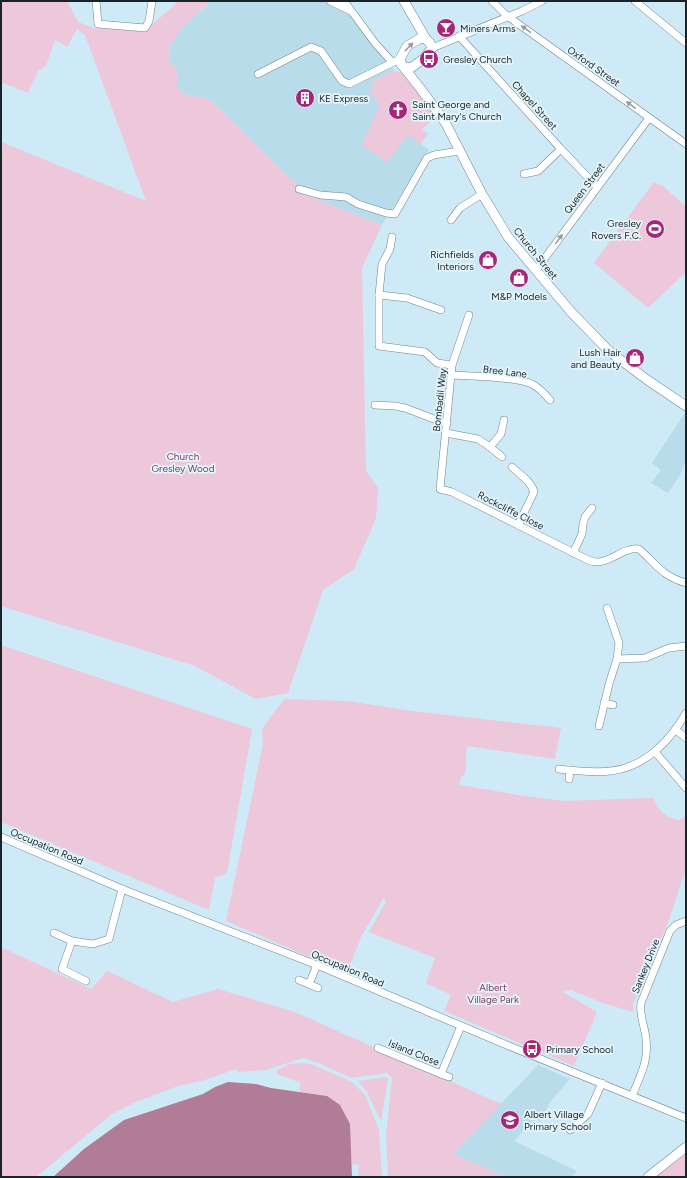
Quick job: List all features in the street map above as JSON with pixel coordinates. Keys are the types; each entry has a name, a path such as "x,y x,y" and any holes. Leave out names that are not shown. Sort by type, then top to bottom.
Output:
{"street":[{"path":"96,1 98,24 145,28 149,21 152,1"},
{"path":"330,1 352,12"},
{"path":"344,1 375,43 405,67 411,68 416,65"},
{"path":"404,1 432,48"},
{"name":"Oxford Street","path":"492,1 508,17 686,144"},
{"path":"412,78 413,70 416,65 432,48 508,17 542,1"},
{"path":"635,1 686,42"},
{"name":"Chapel Street","path":"459,36 598,187"},
{"path":"258,74 310,47 321,51 342,81 349,84 398,62 407,46 421,38 426,39"},
{"name":"Church Street","path":"398,62 445,122 482,194 508,237 572,313 610,352 646,380 686,406"},
{"name":"Queen Street","path":"536,270 649,118"},
{"path":"524,174 538,171 561,148"},
{"path":"299,189 320,195 346,197 358,204 394,214 427,158 434,155 459,151"},
{"path":"451,220 460,208 482,194"},
{"path":"392,237 390,249 382,264 379,295 379,346 425,352 437,363 452,365"},
{"path":"379,295 407,298 441,310"},
{"name":"Bombadil Way","path":"440,489 452,365 469,315"},
{"name":"Bree Lane","path":"452,375 530,383 550,400"},
{"path":"375,405 405,408 447,424"},
{"path":"490,447 501,434 504,420"},
{"path":"446,433 478,439 502,457"},
{"path":"512,467 530,484 534,492 518,525"},
{"name":"Rockcliffe Close","path":"440,489 452,492 588,560 597,562 608,560 632,548 639,549 662,572 670,577 686,583"},
{"path":"573,552 582,534 585,517 592,508"},
{"path":"599,726 609,684 618,659 619,643 608,620 607,608"},
{"path":"618,659 645,658 669,648 686,646"},
{"path":"604,703 612,705"},
{"path":"559,769 612,771 640,762 655,752 676,730 686,713"},
{"path":"676,730 686,738"},
{"path":"655,752 661,761 686,788 680,793"},
{"path":"568,779 570,770"},
{"name":"Occupation Road","path":"1,837 122,889 317,965 686,1118"},
{"path":"54,934 72,941 93,944 109,939 122,889"},
{"name":"Sankey Drive","path":"632,1096 644,1069 647,1055 646,1038 640,1012 641,1003 670,931 676,925 686,920"},
{"path":"72,941 62,969 86,981"},
{"path":"309,984 317,965"},
{"path":"300,980 318,988"},
{"name":"Island Close","path":"441,1074 462,1026"},
{"name":"Island Close","path":"378,1048 449,1078"},
{"path":"570,1130 588,1114 602,1083"},
{"path":"648,1177 686,1147"}],"shaded area":[{"path":"209,1 339,1 355,11 387,56 394,71 371,82 375,88 369,91 409,135 429,150 382,225 313,198 285,174 209,99 187,95 177,89 178,73 169,60 170,45 186,23 208,5"},
{"path":"686,411 686,460 680,475 668,493 651,483 661,470 652,463"},
{"name":"Albert Village Primary School","path":"538,1065 570,1079 551,1101 540,1122 535,1118 514,1141 577,1171 571,1177 507,1177 453,1154"},
{"path":"228,1082 256,1084 271,1088 327,1096 340,1105 350,1124 352,1177 53,1177 84,1149 124,1120 203,1094"}],"green space":[{"name":"Church Gresley Wood","path":"1,1 67,1 78,22 94,28 146,30 179,1 209,1 208,4 186,23 170,45 169,60 178,73 177,89 187,95 209,99 285,174 313,198 382,225 362,268 366,471 378,488 376,518 354,569 323,590 288,693 256,699 195,666 1,606 1,142 146,201 85,35 77,29 67,47 55,40 46,66 38,71 28,93 1,82"},
{"path":"394,71 403,73 436,117 422,129 428,134 420,144 409,135 386,162 362,145 380,105 369,91 375,87 371,82"},
{"name":"Gresley Rovers F.C.","path":"654,182 663,186 686,207 686,272 648,308 594,263"},
{"path":"1,645 252,729 227,873 215,878 209,910 1,822"},
{"name":"Albert Village Park","path":"285,699 348,701 412,711 561,728 555,759 467,746 465,774 460,778 460,785 565,801 653,798 660,810 666,816 680,820 686,815 686,875 684,874 667,925 633,1004 633,1012 603,1003 571,990 563,992 597,1012 574,1066 444,1011 451,995 426,983 435,958 369,932 386,902 384,897 361,937 347,973 226,921 263,744 262,730"},
{"path":"1,947 91,989 107,971 173,1002 218,989 295,1012 501,1104 453,1154 507,1177 388,1177 386,1134 392,1078 387,1073 352,1078 303,1058 266,1070 238,1072 236,1069 205,1080 178,1086 136,1102 112,1114 36,1177 1,1177"},
{"path":"289,1064 311,1064 352,1082 365,1095 379,1130 382,1177 358,1177 359,1165 352,1164 350,1145 327,1096 301,1092 299,1089 301,1083 277,1074 276,1071"},
{"path":"386,1077 388,1079 381,1121 367,1092 358,1081"},
{"path":"686,1154 686,1177 655,1177 683,1155"}],"place":[{"name":"Miners Arms","path":"446,28"},
{"name":"Gresley Church","path":"429,59"},
{"name":"KE Express","path":"305,98"},
{"name":"Saint George and Saint Mary's Church","path":"398,110"},
{"name":"Gresley Rovers F.C.","path":"655,229"},
{"name":"Richfields Interiors","path":"488,260"},
{"name":"M&P Models","path":"519,278"},
{"name":"Lush Hair and Beauty","path":"635,358"},
{"name":"Primary School","path":"532,1049"},
{"name":"Albert Village Primary School","path":"510,1120"}]}
